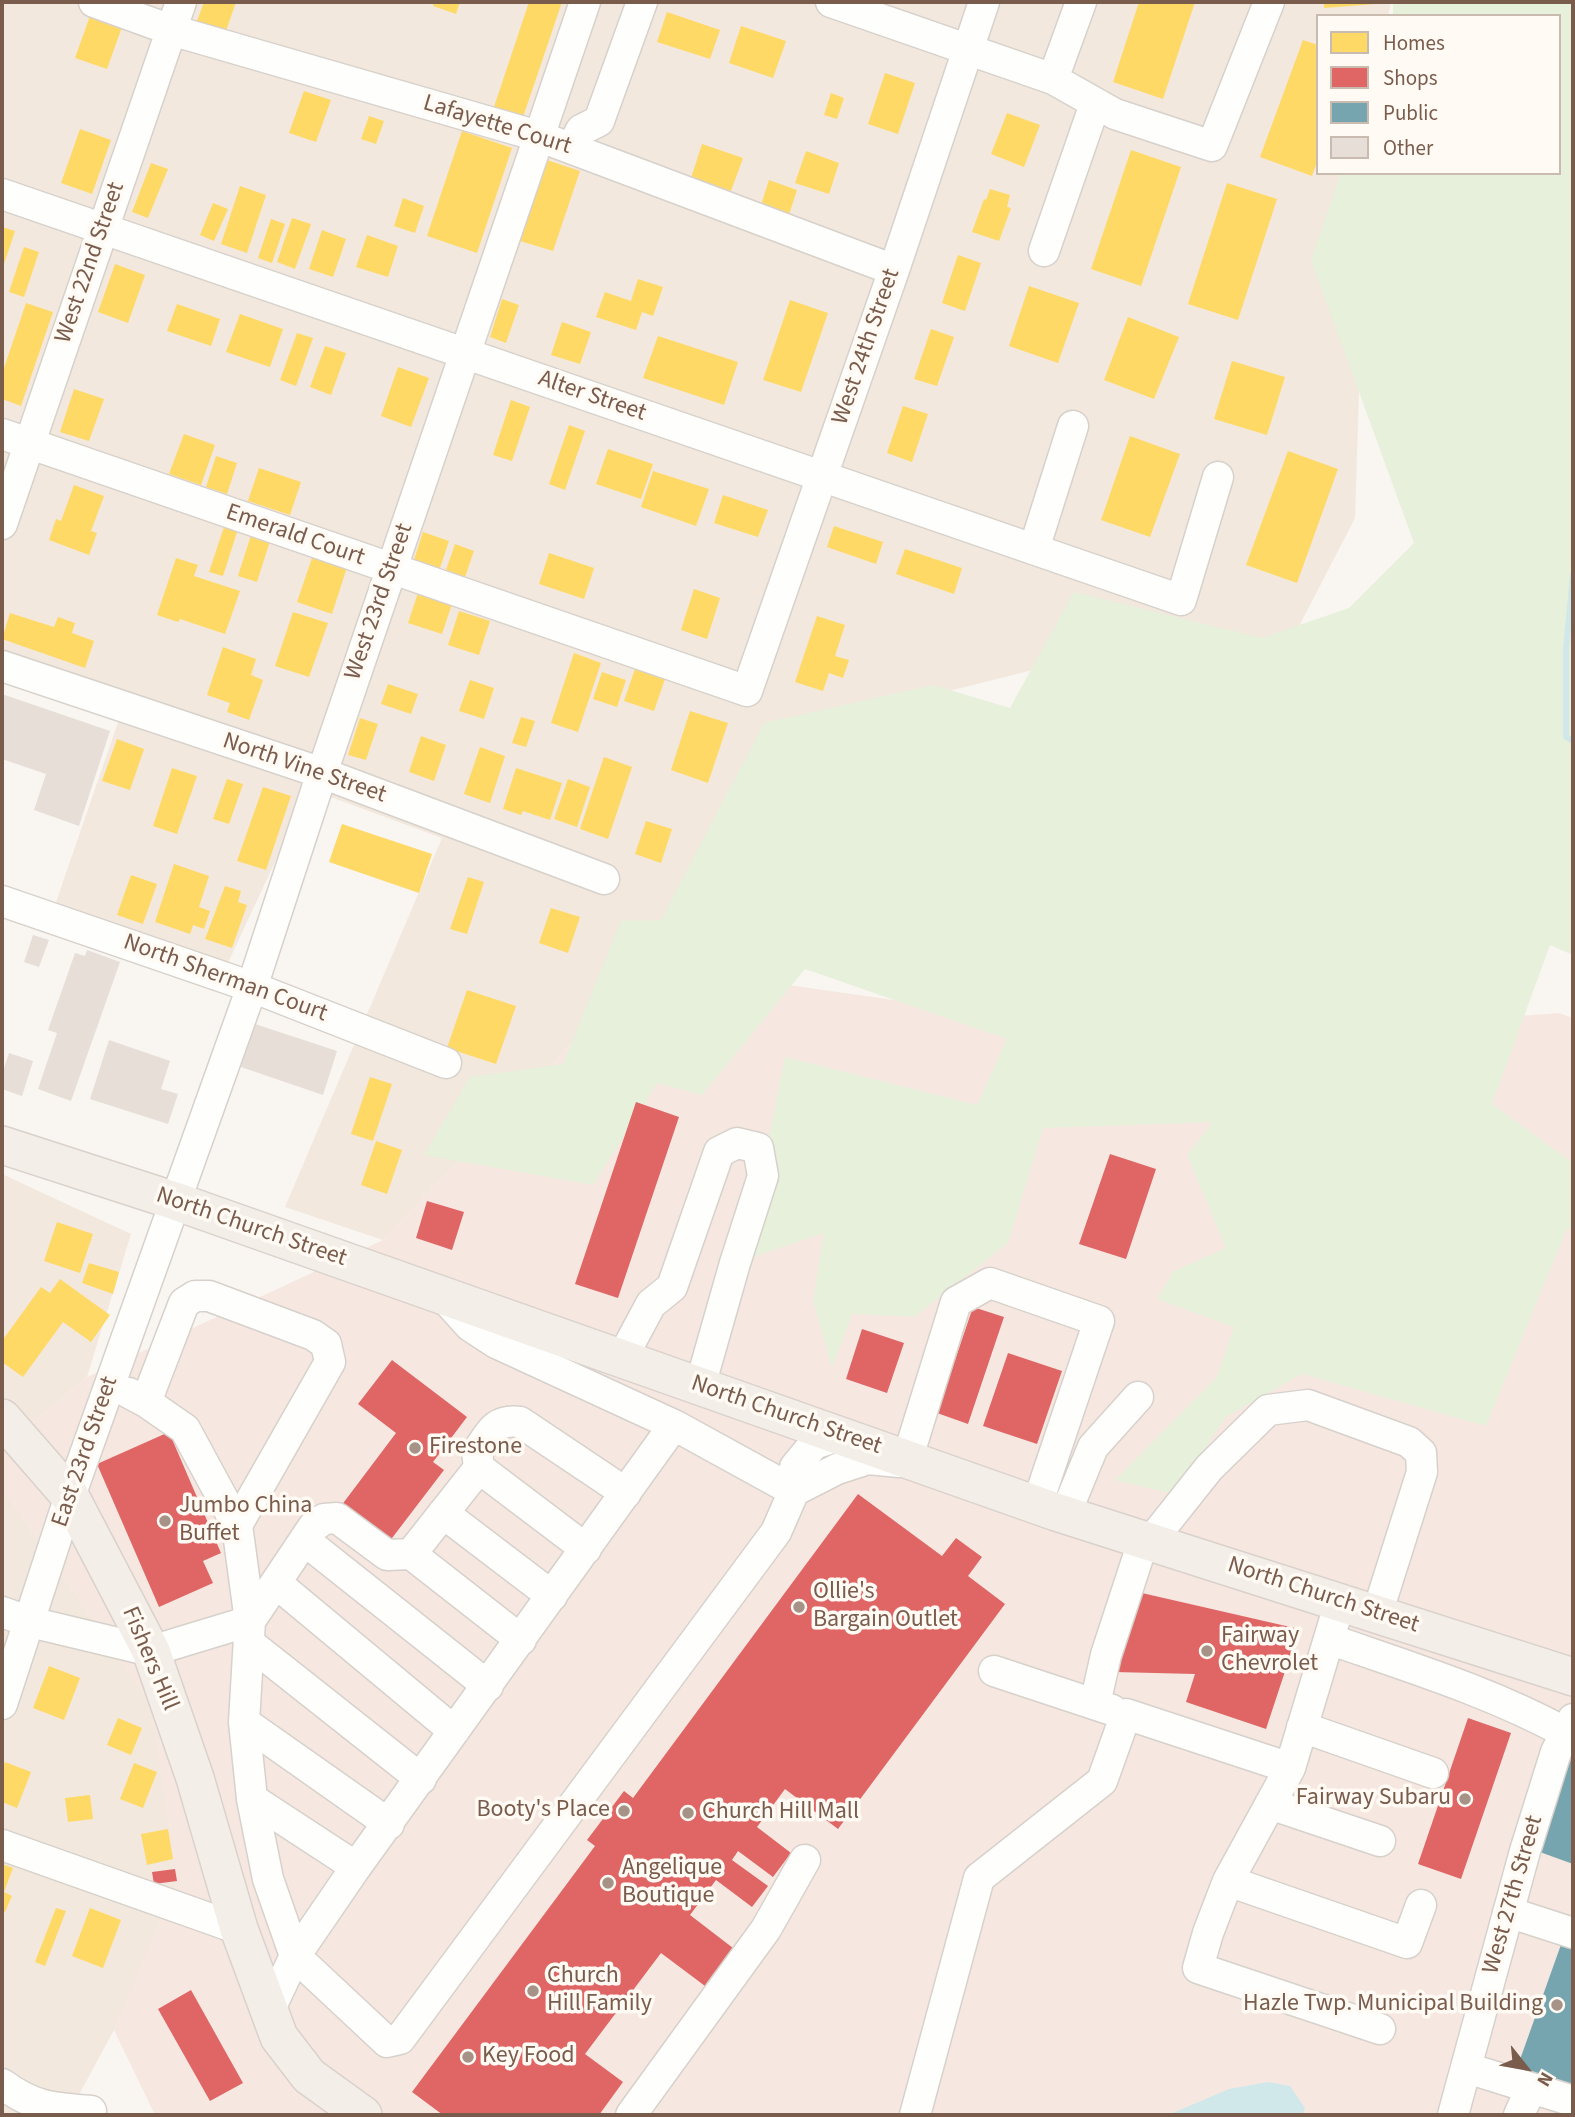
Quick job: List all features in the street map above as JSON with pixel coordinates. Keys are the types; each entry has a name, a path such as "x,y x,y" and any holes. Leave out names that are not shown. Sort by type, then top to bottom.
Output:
{"main road":[{"name":"North Church Street","path":"2,1145 175,1201 1053,1511 1573,1677"},
{"name":"Fishers Hill","path":"2,1418 70,1496 151,1651 195,1778 239,1928 279,2037 309,2076 363,2115"}],"street":[{"name":"Lafayette Court","path":"94,2 171,30 538,136 894,270"},
{"name":"West 22nd Street","path":"2,524 15,439 103,229 181,2"},
{"name":"West 23rd Street","path":"175,1201 252,987 322,773 585,2"},
{"path":"572,148 581,130 599,121 642,2"},
{"path":"831,2 1052,79 1115,114 1212,146 1269,2"},
{"name":"West 24th Street","path":"747,691 984,2"},
{"path":"1052,79 1081,2"},
{"path":"1044,251 1095,104"},
{"name":"Alter Street","path":"2,194 1181,600 1218,477"},
{"path":"1034,549 1073,426"},
{"name":"Emerald Court","path":"15,439 747,691"},
{"name":"North Vine Street","path":"2,666 322,773 604,880"},
{"name":"North Sherman Court","path":"2,901 252,987 446,1063"},
{"path":"622,1358 651,1304 672,1287 719,1152 737,1143 758,1148 763,1176 700,1386"},
{"name":"East 23rd Street","path":"2,1704 70,1496 175,1201"},
{"path":"793,1491 867,1458 914,1462 956,1303 990,1283 1099,1321 1053,1511"},
{"path":"442,1295 470,1326 496,1343 674,1425 793,1491"},
{"path":"146,1402 184,1303 195,1296 218,1299 313,1335 326,1344 330,1362 237,1525"},
{"path":"110,1384 146,1402 185,1429 237,1525 249,1632 244,1722 252,1799 268,1879 295,1956 387,2042 400,2039 776,1532 793,1491 795,1467 814,1444 841,1435"},
{"path":"1053,1511 1093,1447 1138,1397"},
{"path":"1096,1704 1106,1655 1147,1540 1209,1468 1268,1410 1308,1405 1409,1442 1421,1453 1422,1472 1377,1614"},
{"path":"586,1549 479,1468 477,1452 495,1426 508,1420 520,1422 626,1493"},
{"path":"269,2011 295,1956 356,1867 674,1425"},
{"path":"411,1554 479,1468"},
{"path":"443,1513 552,1596"},
{"path":"249,1632 276,1583 313,1527 324,1519 337,1518 387,1555 411,1554 521,1640"},
{"path":"304,1540 488,1686"},
{"path":"276,1583 454,1731"},
{"path":"1340,1602 1290,1768 1228,1881 1198,1968 1380,2029"},
{"path":"2,1612 30,1622 151,1651 249,1632"},
{"path":"249,1632 421,1779"},
{"path":"1329,1639 1570,1726"},
{"path":"994,1671 1290,1768"},
{"path":"915,2115 979,1878 1102,1781 1126,1714"},
{"path":"244,1722 389,1824"},
{"name":"West 27th Street","path":"1453,2115 1508,1912 1556,1752 1570,1726"},
{"path":"1302,1727 1433,1773"},
{"path":"252,1799 356,1867"},
{"path":"1270,1804 1380,1842"},
{"path":"2,1845 239,1928"},
{"path":"631,2115 766,1929 805,1860"},
{"path":"1228,1881 1407,1943 1421,1905"},
{"path":"1508,1912 1573,1933"},
{"path":"1467,2068 1573,2101"},
{"path":"2,2084 19,2096 44,2107 91,2111"},
{"path":"1519,2115 1531,2088"}],"shaded area":[{"path":"2,2 1391,2 1388,14 1316,14 1316,175 1366,175 1355,518 1281,661 1092,655 786,732 648,965 383,1240 285,1207 442,838 309,789 226,967 55,905 125,702 2,663"},
{"path":"648,965 1181,1041 1559,1013 1573,1018 1573,2115 155,2115 114,2030 177,1881 150,1703 2,1487 2,1449 87,1377 383,1240"},
{"path":"2,1174 131,1234 87,1377 2,1449"},
{"path":"2,1487 150,1702 187,1895 68,2115 2,2115"}],"green space":[{"path":"1393,2 1573,2 1573,955 1550,945 1492,1104 1573,1163 1573,1230 1567,1228 1486,1426 1302,1374 1226,1417 1173,1494 1115,1480 1217,1377 1234,1327 1157,1299 1174,1271 1226,1248 1187,1155 1213,1122 1043,1128 1008,1243 914,1317 852,1314 832,1368 813,1301 824,1233 744,1260 785,1057 977,1105 1007,1039 805,969 702,1095 657,1083 593,1185 424,1155 470,1077 563,1064 621,921 661,920 764,723 933,685 1010,708 1074,592 1262,638 1349,608 1414,543 1311,260 1340,175 1561,175 1561,14 1393,14"}],"water":[{"path":"1268,2082 1290,2086 1305,2108 1303,2115 1168,2115 1229,2089"}],"building: Homes":[{"path":"204,2 236,2 226,31 197,21"},
{"path":"434,2 460,2 456,14 433,6"},
{"path":"529,2 562,2 521,123 492,113"},
{"path":"1139,2 1195,2 1163,99 1113,82"},
{"path":"1324,2 1376,2 1376,4 1324,8"},
{"path":"667,12 720,30 710,59 657,42"},
{"path":"91,13 123,24 107,69 75,58"},
{"path":"741,26 786,41 773,78 729,63"},
{"path":"1303,40 1316,44 1316,165 1312,176 1260,157"},
{"path":"885,73 915,83 898,134 868,124"},
{"path":"304,91 331,100 316,142 289,133"},
{"path":"831,93 844,98 837,119 824,115"},
{"path":"1007,113 1040,125 1024,167 991,154"},
{"path":"369,116 384,121 376,144 361,139"},
{"path":"80,129 111,140 92,194 61,183"},
{"path":"462,131 512,148 477,253 427,236"},
{"path":"702,144 743,158 731,191 691,178"},
{"path":"1131,150 1181,167 1141,286 1091,269"},
{"path":"806,151 839,163 829,194 795,183"},
{"path":"547,160 580,171 553,251 520,241"},
{"path":"151,163 168,169 148,218 132,212"},
{"path":"769,180 797,190 786,224 758,214"},
{"path":"1227,183 1277,199 1238,320 1188,304"},
{"path":"240,186 266,195 247,253 221,244"},
{"path":"990,189 1010,195 1007,207 1011,208 999,241 972,232"},
{"path":"403,198 424,206 415,233 394,226"},
{"path":"213,203 228,209 214,241 200,235"},
{"path":"292,218 311,224 295,269 277,262"},
{"path":"271,219 285,224 272,263 258,258"},
{"path":"2,227 15,231 2,270"},
{"path":"322,230 346,239 333,277 309,269"},
{"path":"367,235 398,246 388,277 356,267"},
{"path":"24,247 39,252 24,297 9,292"},
{"path":"958,255 981,263 965,311 942,303"},
{"path":"115,264 145,275 128,323 98,312"},
{"path":"638,279 663,287 653,316 642,312 636,330 596,317 605,292 631,301"},
{"path":"1029,286 1079,303 1058,363 1009,346"},
{"path":"502,299 519,305 506,343 490,337"},
{"path":"790,300 828,313 801,392 763,380"},
{"path":"26,303 53,312 21,406 2,399 2,374"},
{"path":"177,304 220,319 211,346 167,331"},
{"path":"240,314 283,329 270,367 226,352"},
{"path":"1128,317 1179,337 1154,399 1104,380"},
{"path":"562,322 591,332 580,364 551,355"},
{"path":"931,329 954,337 937,386 914,379"},
{"path":"297,333 313,338 296,386 280,380"},
{"path":"658,336 738,362 724,405 643,378"},
{"path":"325,346 346,353 331,395 310,387"},
{"path":"1232,361 1285,377 1267,435 1214,419"},
{"path":"398,367 429,378 411,427 381,416"},
{"path":"74,389 104,399 89,441 60,432"},
{"path":"511,400 530,407 512,461 493,455"},
{"path":"903,406 928,414 912,462 887,453"},
{"path":"569,425 585,431 565,490 549,484"},
{"path":"184,434 215,445 201,485 169,474"},
{"path":"1130,436 1180,454 1150,537 1101,520"},
{"path":"608,449 653,464 641,499 596,484"},
{"path":"1288,451 1338,469 1297,583 1246,565"},
{"path":"216,456 237,463 227,494 206,487"},
{"path":"259,468 301,482 290,515 248,501"},
{"path":"653,471 709,489 696,526 641,507"},
{"path":"74,485 104,496 91,531 97,533 89,555 49,540 56,519 61,521"},
{"path":"723,495 768,510 758,537 714,523"},
{"path":"225,524 238,529 223,576 209,572"},
{"path":"834,526 883,542 876,564 827,547"},
{"path":"423,532 449,541 438,574 412,566"},
{"path":"251,535 270,541 257,582 238,576"},
{"path":"455,544 474,551 465,577 446,570"},
{"path":"905,549 962,568 954,594 896,574"},
{"path":"314,552 348,564 332,614 297,602"},
{"path":"549,553 594,568 584,599 539,584"},
{"path":"176,558 198,565 194,576 240,591 225,634 180,619 178,622 157,615"},
{"path":"694,589 720,598 707,639 681,630"},
{"path":"419,590 453,601 442,634 408,623"},
{"path":"459,611 490,621 479,655 448,645"},
{"path":"293,612 328,623 309,677 275,666"},
{"path":"10,613 54,627 58,617 75,623 72,633 94,641 85,668 2,639"},
{"path":"817,616 845,625 835,656 849,660 843,678 829,673 823,691 795,682"},
{"path":"223,647 256,659 251,675 263,680 249,720 227,712 230,703 207,695"},
{"path":"574,653 601,663 578,732 551,723"},
{"path":"636,666 666,676 654,711 624,701"},
{"path":"602,672 626,680 617,707 593,699"},
{"path":"470,680 494,688 484,719 459,711"},
{"path":"388,684 418,694 411,714 381,704"},
{"path":"690,711 728,723 708,783 671,770"},
{"path":"521,717 535,721 526,747 512,743"},
{"path":"360,718 378,724 366,760 348,755"},
{"path":"421,736 446,745 434,781 409,772"},
{"path":"117,739 144,749 130,790 102,781"},
{"path":"480,747 505,756 490,803 464,794"},
{"path":"604,757 632,767 608,839 580,829"},
{"path":"172,768 197,776 177,834 153,826"},
{"path":"516,768 562,783 550,820 523,811 521,815 503,809"},
{"path":"227,779 243,784 229,824 213,819"},
{"path":"568,779 590,787 577,827 554,819"},
{"path":"263,787 291,796 266,870 237,861"},
{"path":"646,821 672,829 661,863 635,854"},
{"path":"342,824 432,854 419,893 329,862"},
{"path":"174,864 209,876 199,907 210,911 204,929 193,925 190,934 155,922"},
{"path":"131,875 157,884 143,924 117,915"},
{"path":"468,877 484,882 467,934 450,929"},
{"path":"225,886 241,891 238,902 247,905 232,948 205,939"},
{"path":"551,908 580,917 568,953 539,943"},
{"path":"467,990 516,1006 496,1064 447,1048"},
{"path":"370,1077 392,1084 373,1141 351,1134"},
{"path":"376,1141 402,1150 387,1194 361,1185"},
{"path":"57,1222 93,1234 80,1273 44,1261"},
{"path":"89,1263 119,1272 113,1294 82,1283"},
{"path":"60,1279 110,1315 91,1342 63,1322 23,1377 2,1362 2,1341 41,1287 50,1293"},
{"path":"49,1666 80,1678 64,1720 33,1708"},
{"path":"118,1718 142,1728 131,1755 107,1745"},
{"path":"5,1762 31,1772 17,1808 2,1802 2,1770"},
{"path":"134,1763 157,1772 143,1808 120,1799"},
{"path":"90,1795 93,1819 68,1822 65,1798"},
{"path":"168,1829 173,1859 147,1865 141,1834"},
{"path":"2,1864 13,1868 4,1892 12,1896 5,1912 2,1910"},
{"path":"56,1908 66,1911 45,1966 35,1962"},
{"path":"90,1908 121,1920 103,1968 72,1956"}],"building: Shops":[{"path":"636,1102 679,1117 618,1298 575,1284"},
{"path":"1110,1154 1156,1169 1126,1259 1079,1244"},
{"path":"427,1201 464,1212 452,1250 416,1238"},
{"path":"973,1307 1004,1317 968,1424 937,1413"},
{"path":"862,1329 904,1343 887,1393 846,1379"},
{"path":"1008,1353 1062,1371 1037,1444 983,1426"},
{"name":"Firestone","path":"392,1360 467,1417 433,1462 444,1470 389,1542 341,1506 396,1433 358,1404"},
{"name":"Jumbo China Buffet","path":"169,1432 221,1553 203,1561 213,1583 159,1607 97,1464"},
{"name":"Church Hill Mall","path":"858,1494 942,1556 956,1538 982,1557 968,1576 1005,1604 838,1829 785,1789 757,1827 791,1853 773,1877 738,1851 732,1860 768,1886 752,1907 716,1880 690,1915 733,1948 705,1986 661,1953 585,2054 623,2082 599,2115 443,2115 412,2092 595,1846 587,1840 624,1791 633,1798"},
{"name":"Fairway Chevrolet","path":"1142,1593 1299,1629 1266,1729 1186,1702 1195,1674 1114,1672"},
{"name":"Fairway Subaru","path":"1468,1718 1511,1733 1461,1879 1418,1864"},
{"path":"175,1869 177,1881 154,1884 152,1872"},
{"path":"191,1990 243,2083 210,2101 158,2009"}],"building: Public":[{"path":"1571,1757 1573,1758 1573,1864 1537,1851"},
{"name":"Hazle Twp. Municipal Building","path":"1563,1939 1573,1943 1573,2088 1517,2068"}],"building: Other":[{"path":"2,694 110,731 79,826 34,810 46,774 2,759"},
{"path":"33,935 49,940 39,967 24,962"},
{"path":"87,950 120,962 71,1101 38,1089 57,1033 48,1030 75,953 85,956"},
{"path":"255,1024 337,1051 323,1095 241,1067"},
{"path":"109,1040 170,1061 161,1089 178,1094 168,1124 90,1099"},
{"path":"9,1053 33,1061 22,1096 2,1089 2,1074"}],"waterway":[{"path":"1573,575 1566,649 1566,737 1573,741"}],"place":[{"name":"Firestone","path":"415,1448"},
{"name":"Jumbo China Buffet","path":"165,1521"},
{"name":"Ollie's Bargain Outlet","path":"799,1607"},
{"name":"Fairway Chevrolet","path":"1207,1651"},
{"name":"Fairway Subaru","path":"1465,1799"},
{"name":"Booty's Place","path":"624,1811"},
{"name":"Church Hill Mall","path":"688,1813"},
{"name":"Angelique Boutique","path":"608,1883"},
{"name":"Church Hill Family","path":"533,1991"},
{"name":"Hazle Twp. Municipal Building","path":"1557,2005"},
{"name":"Key Food","path":"468,2057"}]}
